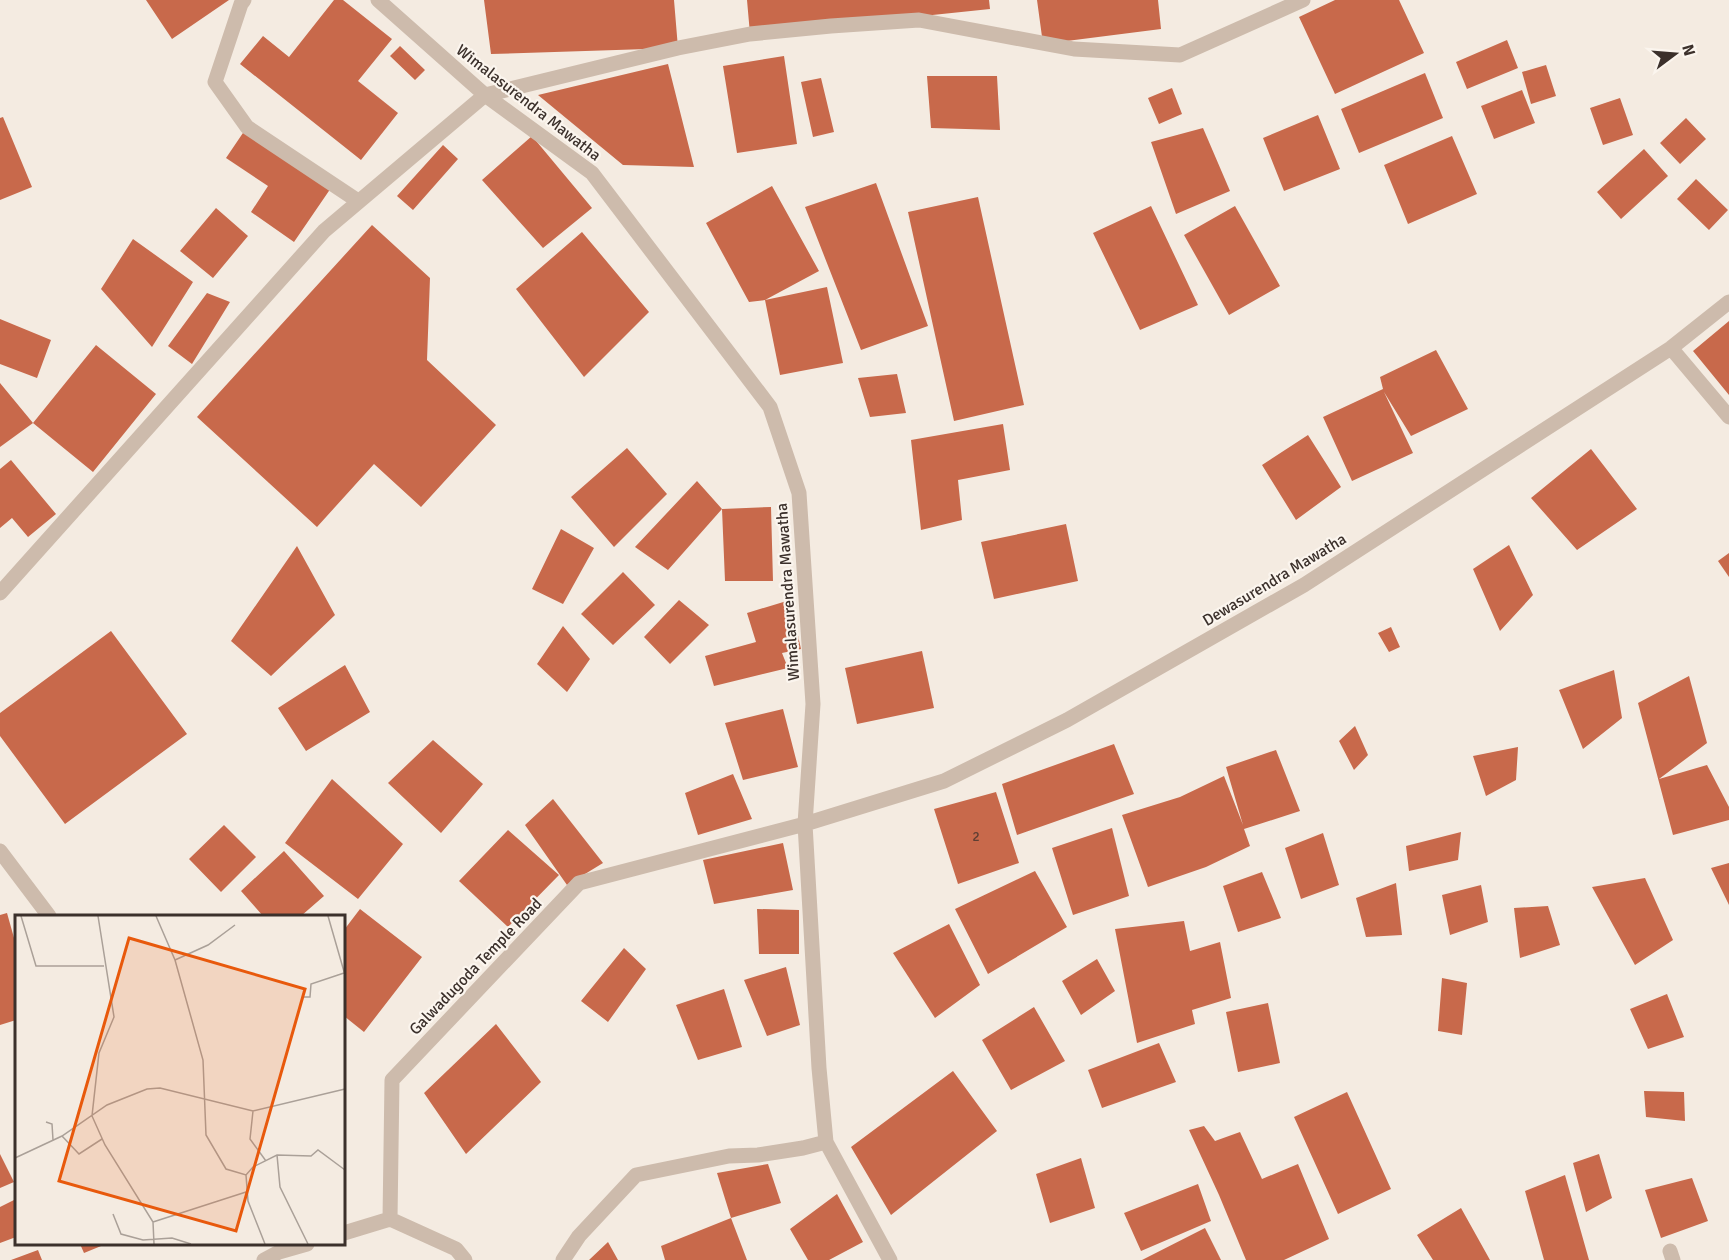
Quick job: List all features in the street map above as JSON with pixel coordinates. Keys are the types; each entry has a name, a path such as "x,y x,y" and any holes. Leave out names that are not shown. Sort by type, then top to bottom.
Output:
{"street":[{"path":"244,0 215,82 247,128 358,201"},
{"name":"Wimalasurendra Mawatha","path":"378,0 485,94 592,174 770,407 799,493 813,704 805,824 819,1068 826,1142 890,1260"},
{"path":"0,594 324,231 485,94 678,48 750,34 919,20 1074,49 1180,54 1303,0"},
{"name":"Dewasurendra Mawatha","path":"805,824 944,781 1067,720 1304,585 1671,348 1729,302"},
{"path":"1671,348 1729,417"},
{"name":"Galwadugoda Temple Road","path":"390,1219 392,1080 579,883 805,824"},
{"path":"0,851 48,915"},
{"path":"563,1260 579,1236 636,1175 729,1156 758,1155 826,1142"},
{"path":"345,1233 390,1219 456,1249 465,1260"},
{"path":"264,1260 275,1248 299,1245"}],"building":[{"path":"146,0 229,0 172,39"},
{"path":"334,0 343,0 392,39 358,81 398,113 361,160 240,64 263,36 289,57"},
{"path":"484,0 674,0 678,48 491,54"},
{"path":"747,0 989,0 990,9 750,34"},
{"path":"1037,0 1158,0 1161,29 1043,44"},
{"path":"1335,0 1399,0 1424,53 1335,94 1299,17"},
{"path":"1507,40 1518,68 1467,89 1456,62"},
{"path":"400,46 425,70 415,80 390,56"},
{"path":"784,56 797,144 737,153 723,66"},
{"path":"668,64 694,167 623,165 538,95"},
{"path":"1546,65 1556,96 1531,104 1522,72"},
{"path":"1425,73 1443,118 1359,153 1341,109"},
{"path":"927,76 997,76 1000,130 931,128"},
{"path":"821,78 834,132 813,137 801,82"},
{"path":"1172,88 1182,114 1159,124 1148,98"},
{"path":"1522,90 1535,123 1494,139 1481,106"},
{"path":"1620,98 1633,135 1603,145 1590,108"},
{"path":"1318,115 1340,169 1284,191 1263,138"},
{"path":"3,117 32,187 0,200 0,118"},
{"path":"1686,118 1706,139 1680,164 1660,143"},
{"path":"247,127 333,185 294,242 251,212 268,186 226,158"},
{"path":"1203,128 1230,191 1176,214 1151,142"},
{"path":"532,136 592,208 543,248 482,180"},
{"path":"1452,136 1477,194 1408,224 1384,165"},
{"path":"443,145 458,159 413,210 397,196"},
{"path":"1644,149 1668,176 1621,219 1597,192"},
{"path":"1696,179 1728,210 1709,230 1677,199"},
{"path":"876,183 928,326 861,350 805,207"},
{"path":"772,186 819,271 765,300 749,302 706,223"},
{"path":"978,197 1024,405 954,421 908,212"},
{"path":"1151,206 1198,305 1140,330 1093,233"},
{"path":"1235,206 1280,286 1229,315 1184,235"},
{"path":"216,208 248,236 213,278 180,251"},
{"path":"372,225 430,278 427,360 496,425 421,507 374,464 317,527 197,417"},
{"path":"582,232 649,312 584,377 516,289"},
{"path":"133,239 193,282 152,347 101,289"},
{"path":"827,287 843,363 780,375 765,300"},
{"path":"207,293 230,302 192,364 168,346"},
{"path":"0,319 51,340 37,378 0,364"},
{"path":"1729,321 1729,395 1693,351"},
{"path":"96,345 156,394 93,472 33,423"},
{"path":"1436,350 1468,409 1411,436 1384,392 1413,453 1352,481 1323,417 1383,389 1380,377"},
{"path":"897,374 906,413 870,417 858,378"},
{"path":"0,383 33,423 0,447"},
{"path":"1003,424 1010,470 958,480 962,520 921,530 911,440"},
{"path":"1308,435 1341,487 1296,520 1262,465"},
{"path":"627,448 667,494 614,547 571,497"},
{"path":"1591,449 1637,509 1577,550 1531,498"},
{"path":"11,460 56,514 28,537 12,518 0,528 0,469"},
{"path":"697,481 722,509 668,570 635,547"},
{"path":"771,507 773,581 725,581 722,509"},
{"path":"1066,524 1078,581 994,599 981,542"},
{"path":"561,529 594,548 563,604 532,589"},
{"path":"1509,545 1533,595 1500,631 1473,569"},
{"path":"297,546 335,615 271,676 231,641"},
{"path":"1729,553 1729,577 1718,561"},
{"path":"623,572 655,605 613,645 581,614"},
{"path":"679,600 709,625 670,664 644,637"},
{"path":"790,600 801,649 782,653 788,668 714,686 705,656 756,642 747,613"},
{"path":"563,626 590,659 567,692 537,664"},
{"path":"1391,627 1400,647 1389,652 1378,633"},
{"path":"111,631 187,734 65,824 0,736 0,713"},
{"path":"922,651 934,708 857,724 845,668"},
{"path":"345,665 370,712 306,751 278,708"},
{"path":"1614,670 1622,718 1583,749 1559,690"},
{"path":"1689,676 1707,743 1659,779 1707,765 1729,807 1729,820 1673,835 1638,703"},
{"path":"783,709 798,767 743,780 725,723"},
{"path":"1355,726 1368,755 1354,770 1339,741"},
{"path":"433,740 483,784 441,833 388,783"},
{"path":"1114,744 1134,794 1017,835 1002,784"},
{"path":"1518,747 1516,780 1486,796 1473,756"},
{"path":"1276,750 1300,811 1244,829 1250,846 1206,867 1148,887 1122,815 1180,797 1224,776 1243,825 1226,767"},
{"path":"733,774 752,819 698,835 685,793"},
{"path":"332,779 403,844 358,899 285,843"},
{"path":"996,792 1019,863 958,884 934,809"},
{"path":"553,799 603,863 567,885 525,825"},
{"path":"224,825 256,857 221,892 189,859"},
{"path":"1112,828 1129,896 1073,915 1052,848"},
{"path":"508,830 559,875 508,927 459,881"},
{"path":"1461,832 1458,860 1409,871 1406,846"},
{"path":"1323,833 1339,885 1301,899 1285,848"},
{"path":"783,843 793,890 714,904 703,860"},
{"path":"284,851 324,896 302,915 262,915 241,891"},
{"path":"1729,863 1729,905 1711,868"},
{"path":"1035,871 1067,927 988,974 955,909"},
{"path":"1262,872 1281,918 1238,932 1223,886"},
{"path":"1645,878 1673,940 1635,965 1592,887"},
{"path":"1396,883 1402,935 1366,937 1356,898"},
{"path":"1481,885 1488,922 1450,935 1442,895"},
{"path":"1548,906 1560,945 1520,958 1514,908"},
{"path":"360,909 422,957 364,1032 345,1017 345,929"},
{"path":"757,909 799,910 799,954 759,954"},
{"path":"7,913 15,941 15,1020 0,1025 0,915"},
{"path":"1184,921 1190,951 1220,942 1231,998 1192,1010 1195,1024 1137,1043 1115,929"},
{"path":"949,924 980,985 935,1018 893,953"},
{"path":"624,948 646,969 608,1022 581,1001"},
{"path":"1097,959 1115,991 1081,1015 1062,981"},
{"path":"786,967 800,1025 767,1036 744,980"},
{"path":"1442,978 1467,983 1462,1035 1438,1031"},
{"path":"724,989 742,1047 698,1060 676,1005"},
{"path":"1667,994 1684,1037 1648,1049 1630,1009"},
{"path":"1268,1003 1280,1063 1238,1072 1226,1012"},
{"path":"1034,1007 1065,1061 1011,1090 982,1040"},
{"path":"496,1024 541,1082 466,1154 424,1093"},
{"path":"1159,1043 1176,1082 1102,1108 1088,1070"},
{"path":"953,1071 997,1131 891,1215 851,1147"},
{"path":"1644,1091 1684,1092 1685,1121 1646,1117"},
{"path":"1347,1092 1391,1189 1338,1214 1294,1117"},
{"path":"1204,1126 1215,1141 1240,1132 1262,1179 1298,1164 1329,1239 1284,1260 1246,1260 1189,1130"},
{"path":"0,1154 14,1182 0,1188"},
{"path":"1599,1154 1612,1198 1586,1212 1573,1163"},
{"path":"1081,1158 1095,1208 1050,1223 1036,1174"},
{"path":"768,1164 781,1203 731,1218 717,1173"},
{"path":"1565,1175 1589,1260 1544,1260 1525,1191"},
{"path":"1692,1178 1708,1221 1661,1238 1645,1190"},
{"path":"1198,1184 1211,1221 1141,1251 1124,1213"},
{"path":"837,1194 863,1242 829,1260 808,1260 790,1229"},
{"path":"15,1200 15,1237 0,1243 0,1207"},
{"path":"1461,1208 1490,1260 1433,1260 1417,1235"},
{"path":"731,1218 747,1260 665,1260 661,1246"},
{"path":"1205,1228 1221,1260 1142,1260"},
{"path":"608,1242 618,1260 589,1260"},
{"path":"80,1245 104,1245 84,1253"},
{"path":"38,1250 42,1260 11,1260"}]}
